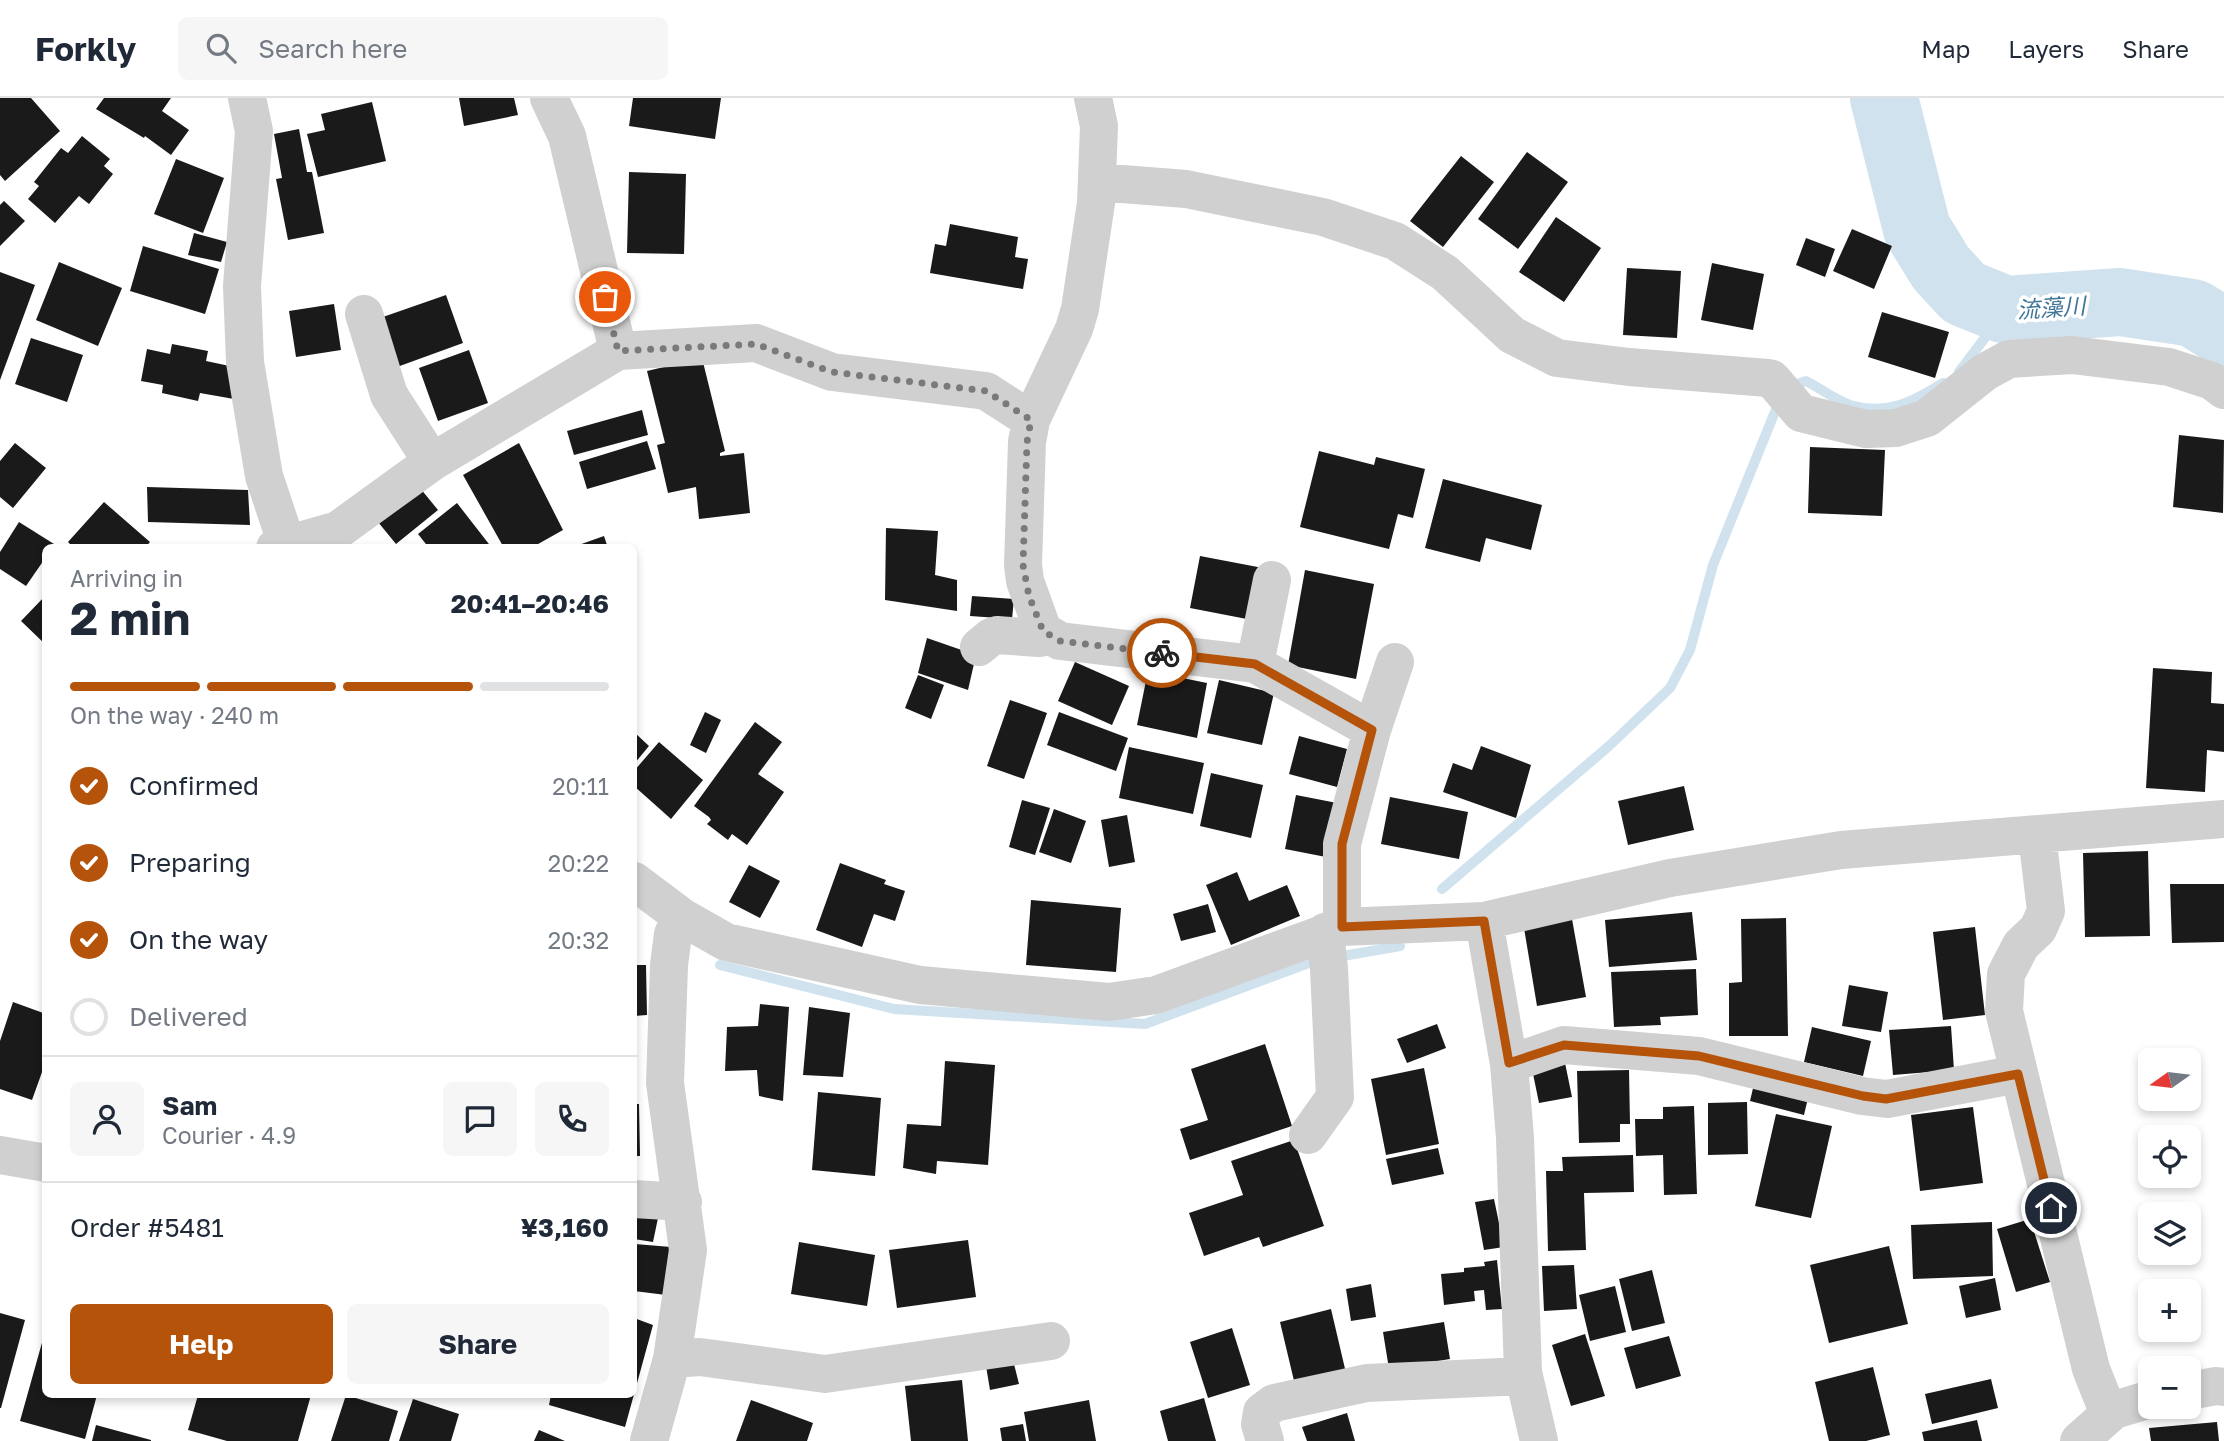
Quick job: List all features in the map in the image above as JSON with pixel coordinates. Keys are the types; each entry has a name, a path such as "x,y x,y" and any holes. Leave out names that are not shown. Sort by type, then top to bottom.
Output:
{"street":[{"path":"247,98 254,131 242,286 245,362 264,476 282,544"},
{"path":"550,98 567,136 618,351"},
{"path":"1093,98 1099,126 1095,215 1080,309 1074,328 1031,420 1027,442 1023,565 1029,596 1043,631 1060,641 1255,664 1372,730"},
{"path":"1097,182 1186,189 1323,218 1395,241 1445,274 1512,335 1557,358 1629,367 1768,378 1801,413 1866,429 1896,428 1927,418 1985,372 2009,359 2073,355 2169,367 2212,381 2224,390"},
{"path":"364,314 389,395 432,462"},
{"path":"290,544 338,530 432,462 618,351 756,344 832,372 986,391 1031,420"},
{"path":"1255,664 1272,580"},
{"path":"979,647 990,637 997,635 1039,638 1051,636"},
{"path":"1308,1135 1335,1097 1330,944 1342,844 1372,730 1395,662"},
{"path":"637,883 682,917 726,942 920,985 1109,1002 1156,995 1330,944 1484,921 1671,878 1841,850 2224,819"},
{"path":"2037,835 2046,911 2038,929 2021,945 2006,974 2004,1011 2091,1369 2109,1414"},
{"path":"649,1441 672,1359 688,1250 665,1083 668,965 673,934 682,917"},
{"path":"1484,921 1509,1063 1515,1138 1524,1377 1539,1441"},
{"path":"1509,1063 1564,1045 1699,1056 1863,1096 1886,1099 2018,1074"},
{"path":"0,1155 42,1162"},
{"path":"637,1199 683,1202"},
{"path":"672,1359 700,1357 825,1374 1051,1341"},
{"path":"1265,1441 1260,1424 1262,1412 1273,1403 1367,1383 1524,1377"},
{"path":"2201,1390 2224,1387"},
{"path":"2079,1441 2114,1410 2138,1403"}],"building":[{"path":"0,98 31,98 60,131 5,181 0,175"},
{"path":"104,98 171,98 162,111 189,130 171,155 145,136 144,138 96,109"},
{"path":"459,98 514,98 518,115 464,126"},
{"path":"633,98 721,98 715,139 629,126"},
{"path":"372,102 386,161 318,177 307,134 325,130 321,114"},
{"path":"299,129 307,172 312,172 324,233 288,240 276,179 282,178 274,134"},
{"path":"82,136 110,159 104,166 113,174 89,204 79,196 55,223 28,199 39,186 34,182 61,148 68,153"},
{"path":"1527,152 1568,182 1518,249 1478,219"},
{"path":"1461,156 1494,182 1443,247 1410,221"},
{"path":"176,159 224,178 203,233 154,214"},
{"path":"629,172 686,174 684,254 627,253"},
{"path":"4,201 25,221 0,246 0,205"},
{"path":"1556,217 1601,248 1564,302 1519,272"},
{"path":"950,224 1018,237 1015,257 1028,259 1023,289 930,273 935,244 946,246"},
{"path":"1852,229 1892,246 1874,289 1833,271"},
{"path":"194,233 227,242 221,262 188,255"},
{"path":"1806,238 1835,249 1825,277 1796,265"},
{"path":"143,246 219,269 205,314 130,291"},
{"path":"59,262 122,288 98,346 36,320"},
{"path":"1712,263 1764,274 1753,330 1701,320"},
{"path":"1627,268 1681,271 1677,338 1623,335"},
{"path":"0,272 35,285 0,380"},
{"path":"446,295 463,343 397,367 380,318"},
{"path":"334,304 341,350 296,357 289,311"},
{"path":"1882,312 1949,332 1935,378 1868,357"},
{"path":"31,338 83,355 67,402 15,384"},
{"path":"172,344 208,351 206,361 239,368 234,399 200,393 198,401 162,393 163,385 141,381 147,349 170,354"},
{"path":"469,350 488,403 438,421 419,368"},
{"path":"702,358 725,451 720,453 720,456 744,453 750,513 699,519 696,487 668,493 657,445 665,443 647,371"},
{"path":"642,410 648,435 574,455 567,431"},
{"path":"2179,435 2224,440 2223,513 2173,507"},
{"path":"647,441 656,469 587,489 579,462"},
{"path":"15,443 46,468 13,508 0,497 0,461"},
{"path":"519,443 563,530 538,544 502,544 463,475"},
{"path":"1810,447 1885,450 1882,516 1808,513"},
{"path":"1319,451 1374,465 1376,457 1425,469 1413,518 1398,514 1389,549 1300,527"},
{"path":"411,477 438,510 396,544 369,511"},
{"path":"1443,479 1542,505 1531,550 1486,538 1480,562 1425,548"},
{"path":"147,487 248,490 250,525 148,522"},
{"path":"104,502 150,542 70,544 68,542"},
{"path":"457,503 489,544 426,544 418,534"},
{"path":"19,522 54,544 42,544 42,563 26,586 0,569 0,552"},
{"path":"886,528 938,531 935,575 957,580 957,611 885,600"},
{"path":"604,536 607,544 581,544"},
{"path":"1200,556 1263,568 1252,620 1190,608"},
{"path":"1305,570 1374,584 1356,679 1288,665"},
{"path":"972,596 1014,599 1012,619 970,616"},
{"path":"42,599 42,641 21,621"},
{"path":"927,638 976,655 968,690 918,673"},
{"path":"1075,662 1129,686 1112,725 1058,701"},
{"path":"2153,668 2212,672 2211,703 2224,704 2224,752 2207,750 2205,792 2146,788"},
{"path":"1148,671 1207,683 1197,738 1137,725"},
{"path":"918,675 944,685 931,719 905,708"},
{"path":"1219,680 1274,693 1262,745 1207,733"},
{"path":"1010,700 1047,713 1024,779 987,766"},
{"path":"705,712 721,720 706,753 690,745"},
{"path":"1059,712 1128,738 1116,771 1047,745"},
{"path":"755,722 782,742 758,774 784,792 747,845 732,834 728,840 707,824 711,820 709,817 694,806"},
{"path":"637,735 649,746 637,760"},
{"path":"1299,736 1347,749 1337,787 1289,774"},
{"path":"659,742 703,780 671,819 637,789 637,768"},
{"path":"1481,746 1531,765 1516,818 1443,792 1453,763 1472,770"},
{"path":"1129,747 1204,763 1193,814 1119,798"},
{"path":"1211,773 1263,785 1251,838 1200,826"},
{"path":"1684,786 1694,830 1628,845 1618,801"},
{"path":"1296,795 1337,803 1326,857 1285,849"},
{"path":"1390,797 1468,812 1459,859 1381,844"},
{"path":"1022,800 1050,808 1035,855 1009,847"},
{"path":"1054,809 1086,821 1071,863 1039,852"},
{"path":"1127,815 1135,862 1109,867 1101,820"},
{"path":"2148,851 2150,936 2085,937 2083,853"},
{"path":"840,863 886,880 884,884 905,891 895,921 874,914 862,947 816,930"},
{"path":"749,865 780,881 760,918 729,902"},
{"path":"1237,872 1249,901 1287,885 1300,916 1231,945 1206,885"},
{"path":"2170,884 2224,884 2224,942 2172,943"},
{"path":"1031,900 1121,908 1116,972 1026,965"},
{"path":"1208,904 1216,932 1181,941 1173,914"},
{"path":"1692,912 1697,960 1609,967 1605,920"},
{"path":"1786,918 1788,1036 1729,1036 1729,983 1742,982 1741,919"},
{"path":"1572,919 1586,997 1537,1006 1524,928"},
{"path":"1975,927 1985,1015 1943,1020 1933,932"},
{"path":"637,965 646,965 647,1015 637,1016"},
{"path":"1696,969 1698,1015 1660,1017 1661,1025 1614,1027 1611,972"},
{"path":"1849,985 1888,992 1881,1032 1842,1026"},
{"path":"13,1002 42,1013 42,1072 32,1100 0,1089 0,1041"},
{"path":"760,1004 789,1007 783,1101 759,1096 757,1070 725,1071 727,1027 758,1026"},
{"path":"809,1007 850,1013 843,1077 803,1075"},
{"path":"1437,1024 1446,1048 1407,1063 1397,1039"},
{"path":"1951,1026 1954,1070 1893,1075 1889,1030"},
{"path":"1812,1027 1871,1041 1863,1076 1804,1062"},
{"path":"1265,1044 1292,1126 1190,1160 1180,1129 1208,1120 1191,1069"},
{"path":"1564,1058 1572,1097 1539,1103 1531,1064"},
{"path":"945,1061 995,1065 988,1165 937,1161 936,1174 903,1168 907,1124 941,1126"},
{"path":"1424,1068 1439,1144 1386,1155 1371,1079"},
{"path":"1629,1070 1630,1124 1620,1124 1620,1142 1579,1143 1577,1071"},
{"path":"1754,1084 1808,1098 1804,1115 1750,1101"},
{"path":"818,1092 881,1098 875,1176 812,1170"},
{"path":"1747,1102 1748,1154 1708,1155 1708,1103"},
{"path":"637,1104 639,1104 640,1156 637,1156"},
{"path":"1694,1106 1697,1194 1664,1195 1663,1155 1636,1156 1635,1119 1663,1119 1663,1107"},
{"path":"1973,1107 1983,1183 1920,1191 1911,1115"},
{"path":"1776,1114 1832,1126 1811,1218 1755,1206"},
{"path":"1294,1140 1324,1226 1263,1247 1259,1237 1204,1256 1189,1213 1243,1195 1231,1161"},
{"path":"1438,1148 1444,1174 1392,1185 1386,1159"},
{"path":"1633,1155 1634,1192 1584,1193 1586,1250 1548,1251 1546,1171 1563,1171 1562,1157"},
{"path":"1494,1199 1504,1247 1484,1250 1475,1202"},
{"path":"637,1214 658,1218 653,1242 637,1239"},
{"path":"2030,1219 2050,1282 2016,1292 1997,1229"},
{"path":"1992,1222 1993,1276 1913,1279 1911,1225"},
{"path":"968,1240 976,1297 897,1308 889,1250"},
{"path":"799,1242 875,1255 867,1306 791,1294"},
{"path":"637,1244 671,1247 666,1295 637,1291"},
{"path":"1889,1246 1908,1324 1829,1343 1810,1265"},
{"path":"1497,1260 1502,1309 1486,1310 1484,1290 1474,1291 1475,1301 1444,1305 1441,1274 1464,1272 1464,1268 1485,1266 1484,1262"},
{"path":"1574,1265 1577,1309 1544,1311 1542,1266"},
{"path":"1652,1270 1665,1323 1632,1331 1619,1279"},
{"path":"1995,1278 2001,1310 1966,1318 1959,1286"},
{"path":"1371,1284 1376,1317 1351,1321 1346,1289"},
{"path":"1615,1286 1626,1332 1590,1341 1579,1295"},
{"path":"1331,1309 1346,1373 1295,1385 1280,1322"},
{"path":"0,1313 25,1320 1,1408 0,1408"},
{"path":"637,1319 653,1325 637,1383"},
{"path":"1444,1322 1450,1359 1389,1369 1383,1332"},
{"path":"1232,1328 1250,1385 1208,1398 1190,1342"},
{"path":"1585,1334 1605,1396 1571,1406 1552,1345"},
{"path":"1669,1336 1681,1376 1636,1389 1624,1348"},
{"path":"42,1343 42,1398 96,1398 85,1439 20,1421"},
{"path":"1013,1360 1019,1384 990,1390 986,1366"},
{"path":"1873,1367 1890,1435 1866,1441 1829,1441 1815,1382"},
{"path":"1991,1379 1998,1408 1932,1424 1925,1394"},
{"path":"962,1380 968,1441 911,1441 905,1386"},
{"path":"197,1398 310,1398 298,1441 227,1441 188,1430"},
{"path":"345,1398 356,1398 398,1411 389,1441 331,1441"},
{"path":"550,1398 633,1398 625,1427 549,1405"},
{"path":"1204,1398 1216,1441 1168,1441 1160,1411"},
{"path":"413,1399 459,1414 451,1441 399,1441"},
{"path":"751,1400 813,1423 807,1441 736,1441"},
{"path":"1089,1400 1096,1441 1029,1441 1024,1412"},
{"path":"1347,1413 1355,1441 1307,1441 1302,1427"},
{"path":"1977,1420 1982,1441 1924,1441 1922,1432"},
{"path":"2217,1422 2219,1441 2151,1441 2149,1428"},
{"path":"1023,1424 1026,1441 1002,1441 1000,1428"},
{"path":"96,1425 151,1440 151,1441 92,1441"},
{"path":"539,1430 565,1441 534,1441"}],"waterway":[{"name":"流藻川","path":"1884,98 1917,229 1941,268 1964,293 2006,310 2120,302 2193,313 2224,332"},
{"path":"1959,372 2006,310"},
{"path":"1442,889 1609,746 1670,688 1690,650 1713,565 1778,404 1800,383 1806,381 1844,403 1875,409 1910,401 1943,383"},
{"path":"720,965 894,1009 1145,1024 1314,961 1400,946"}],"way so far":[{"path":"605,297 618,351 756,344 832,372 986,391 1031,420 1027,442 1023,565 1029,596 1043,631 1060,641 1162,653"}],"route":[{"path":"1162,653 1255,664 1372,730 1342,844 1342,927 1484,921 1509,1063 1564,1045 1699,1056 1863,1096 1886,1099 2018,1074 2051,1208"}]}
